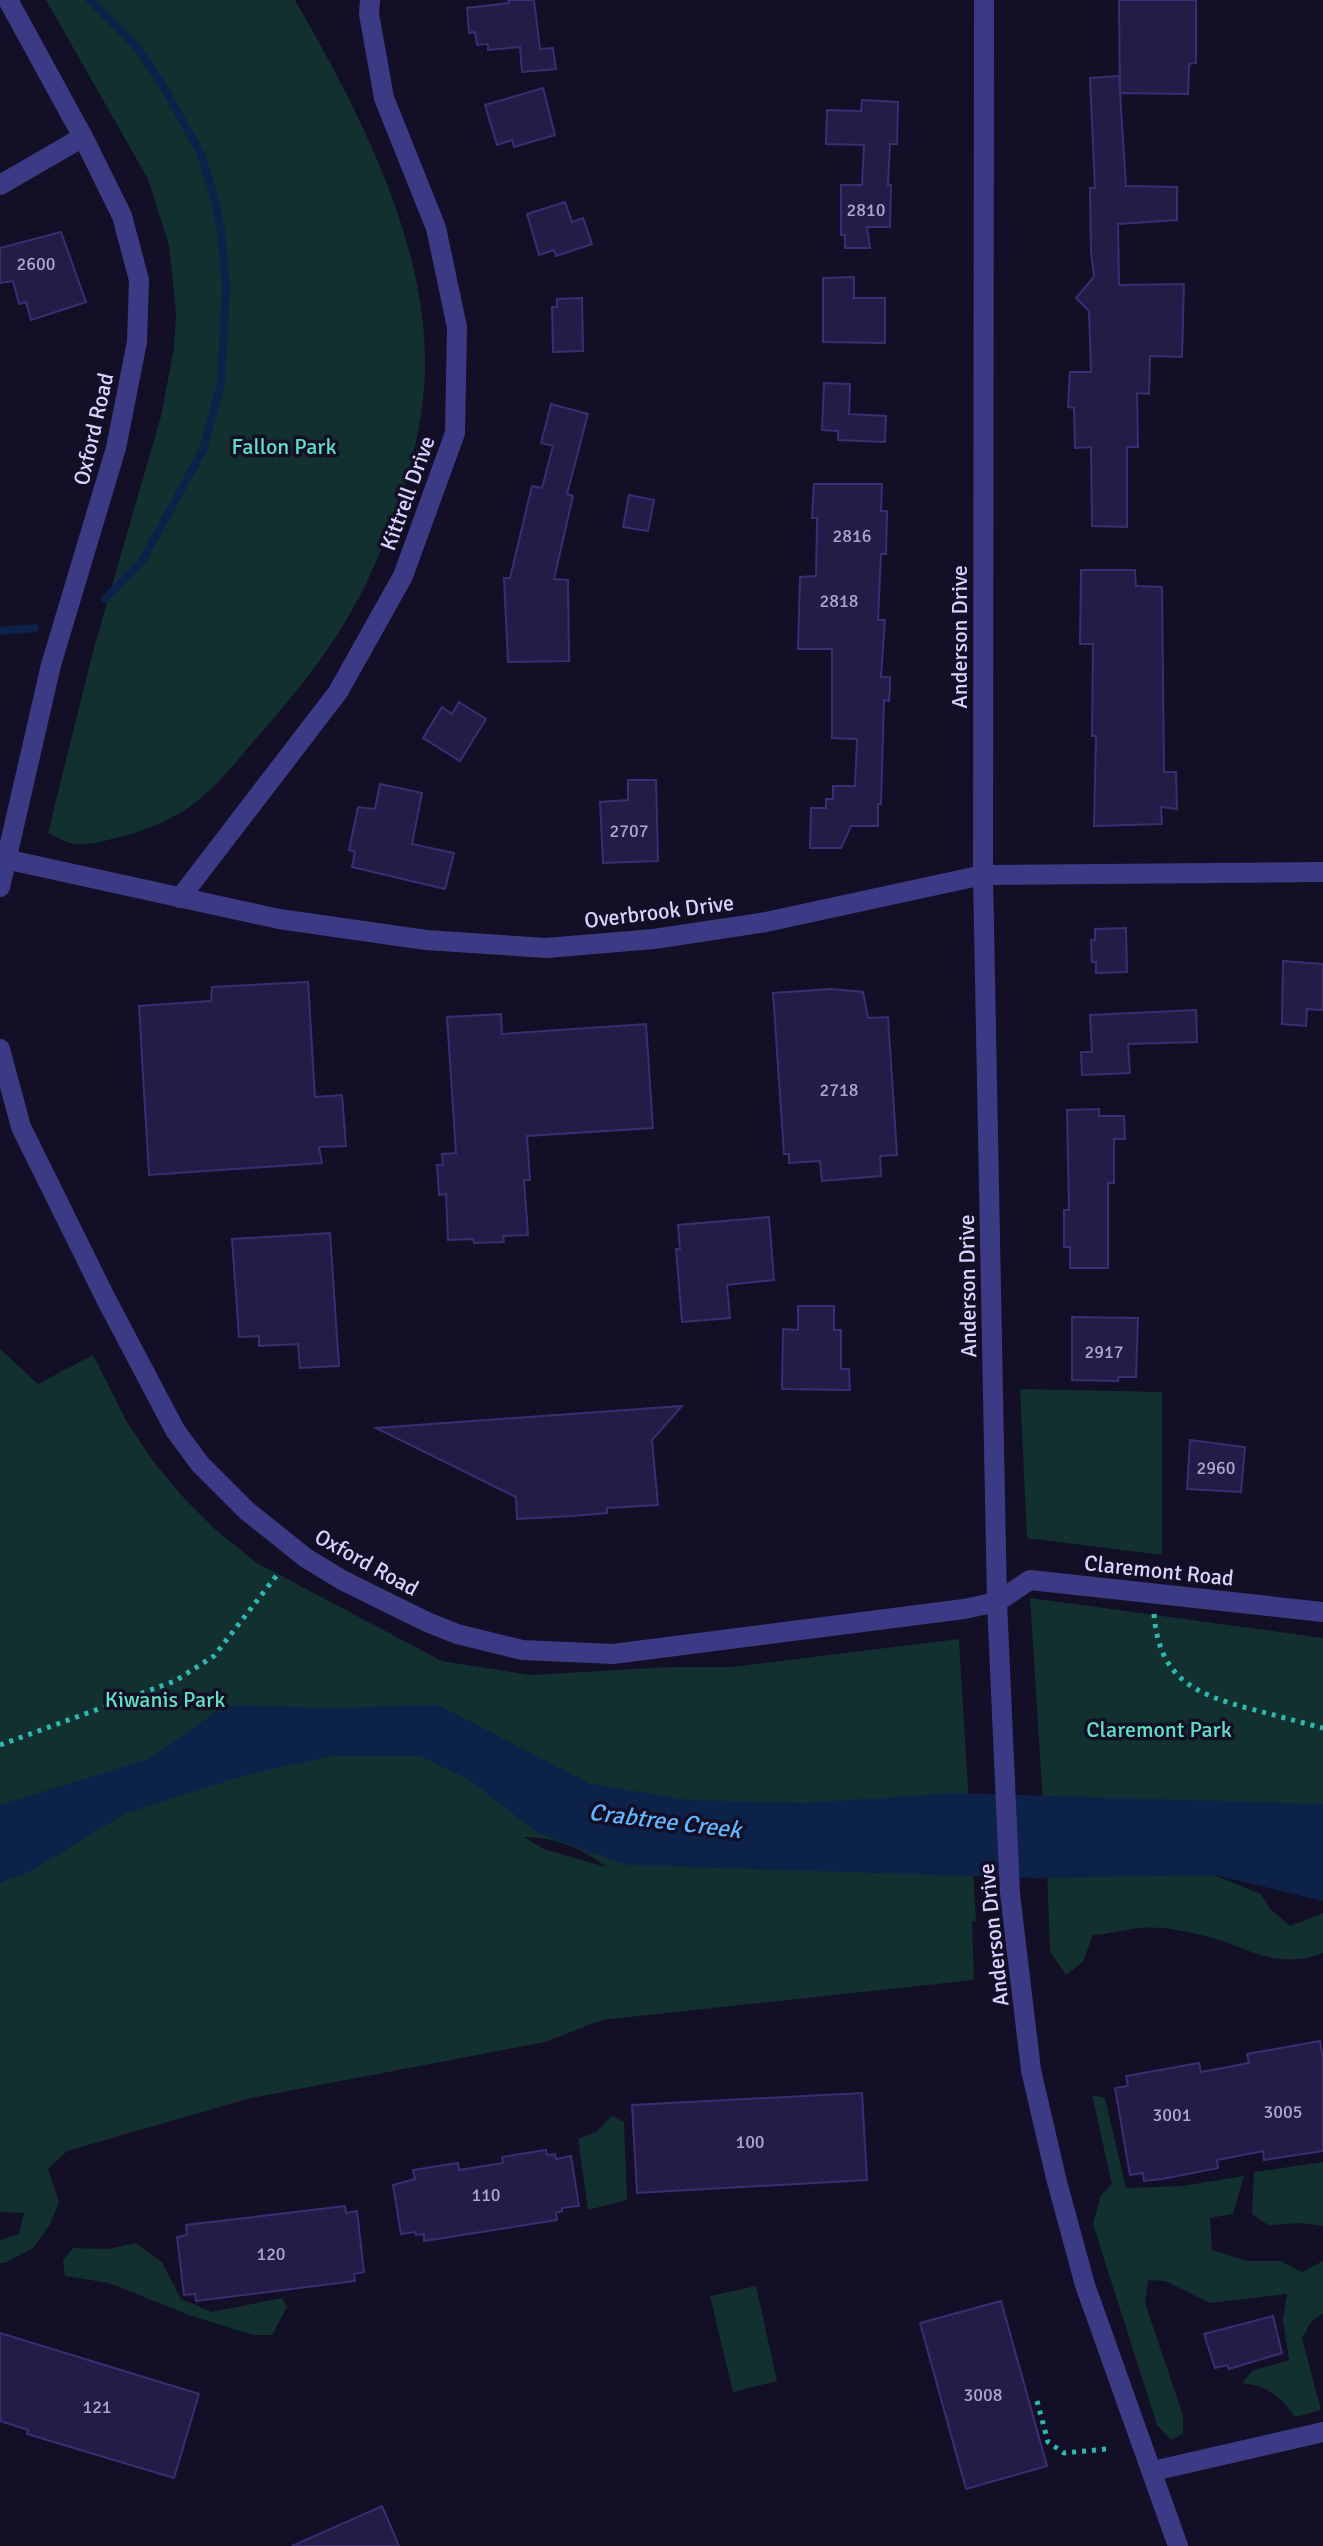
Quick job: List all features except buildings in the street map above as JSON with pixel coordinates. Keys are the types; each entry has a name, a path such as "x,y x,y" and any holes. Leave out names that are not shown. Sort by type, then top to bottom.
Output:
{"street":[{"name":"Oxford Road","path":"0,887 51,665 116,448 137,342 139,280 122,216 8,0"},
{"name":"Kittrell Drive","path":"180,898 338,692 403,576 455,433 457,327 436,228 384,98 369,14 370,0"},
{"name":"Anderson Drive","path":"984,0 983,875 997,1602 1010,1894 1031,2070 1056,2178 1085,2285 1178,2546"},
{"path":"0,185 83,137"},
{"name":"Overbrook Drive","path":"5,859 279,919 426,940 546,948 654,939 766,922 983,875 1323,872"},
{"name":"Oxford Road","path":"0,1049 21,1127 175,1430 200,1464 247,1511 306,1558 342,1580 457,1634 522,1650 613,1654 964,1609 997,1602"},
{"name":"Claremont Road","path":"997,1602 1030,1580 1323,1612"},
{"path":"1153,2471 1323,2432"}],"path":[{"path":"0,1745 175,1681 214,1656 277,1575"},
{"path":"1156,1593 1155,1637 1165,1660 1180,1679 1195,1690 1221,1701 1323,1728"},
{"path":"1037,2401 1048,2442 1064,2453 1107,2449"}],"green space":[{"name":"Fallon Park","path":"46,0 295,0 362,126 398,215 412,260 421,307 425,353 422,410 402,495 370,575 332,642 270,722 221,779 195,803 150,828 86,844 70,843 48,833 92,655 161,416 174,348 176,313 169,245 148,179"},
{"name":"Kiwanis Park","path":"0,1349 38,1384 93,1355 127,1422 153,1461 216,1530 257,1563 442,1661 531,1675 670,1667 731,1667 959,1639 976,1921 972,1922 974,1980 602,2020 545,2042 251,2098 67,2151 48,2169 59,2202 49,2226 33,2248 5,2263 0,2263 0,2240 19,2234 24,2213 0,2212","holes":["524,1837 567,1845 606,1867 544,1849"]},
{"path":"1020,1389 1162,1392 1162,1555 1027,1538"},
{"name":"Claremont Park","path":"1030,1598 1323,1638 1323,1866 1045,1834"},
{"path":"1047,1867 1194,1867 1261,1894 1270,1909 1290,1926 1323,1913 1323,1953 1304,1958 1271,1958 1210,1937 1142,1928 1093,1935 1083,1962 1066,1975 1050,1952"},
{"path":"1092,2095 1105,2098 1126,2188 1182,2186 1244,2176 1233,2214 1210,2218 1212,2250 1246,2261 1281,2261 1302,2272 1323,2261 1323,2313 1311,2322 1302,2338 1321,2410 1295,2417 1273,2393 1242,2383 1252,2371 1289,2360 1283,2320 1287,2294 1210,2303 1165,2281 1148,2280 1145,2303 1183,2415 1183,2434 1171,2440 1157,2425 1093,2224 1101,2195 1112,2184"},
{"path":"612,2116 624,2122 627,2200 588,2210 578,2139 596,2132"},
{"path":"1323,2162 1323,2226 1302,2223 1268,2225 1252,2214 1254,2172"},
{"path":"135,2243 162,2262 181,2299 212,2312 282,2298 287,2307 272,2335 253,2335 189,2315 109,2283 65,2276 63,2260 73,2248 108,2249"},
{"path":"756,2286 777,2381 733,2392 710,2296"}],"water":[{"name":"Crabtree Creek","path":"226,1705 331,1708 438,1705 591,1784 689,1800 805,1803 952,1793 1323,1804 1323,1901 1215,1875 1033,1878 627,1865 538,1833 468,1779 419,1756 331,1756 247,1775 126,1813 33,1870 0,1883 0,1805 148,1759"}],"waterway":[{"path":"90,0 137,47 162,84 200,152 221,229 226,288 221,383 203,450 142,561 105,599"},
{"path":"0,631 35,628"}]}
